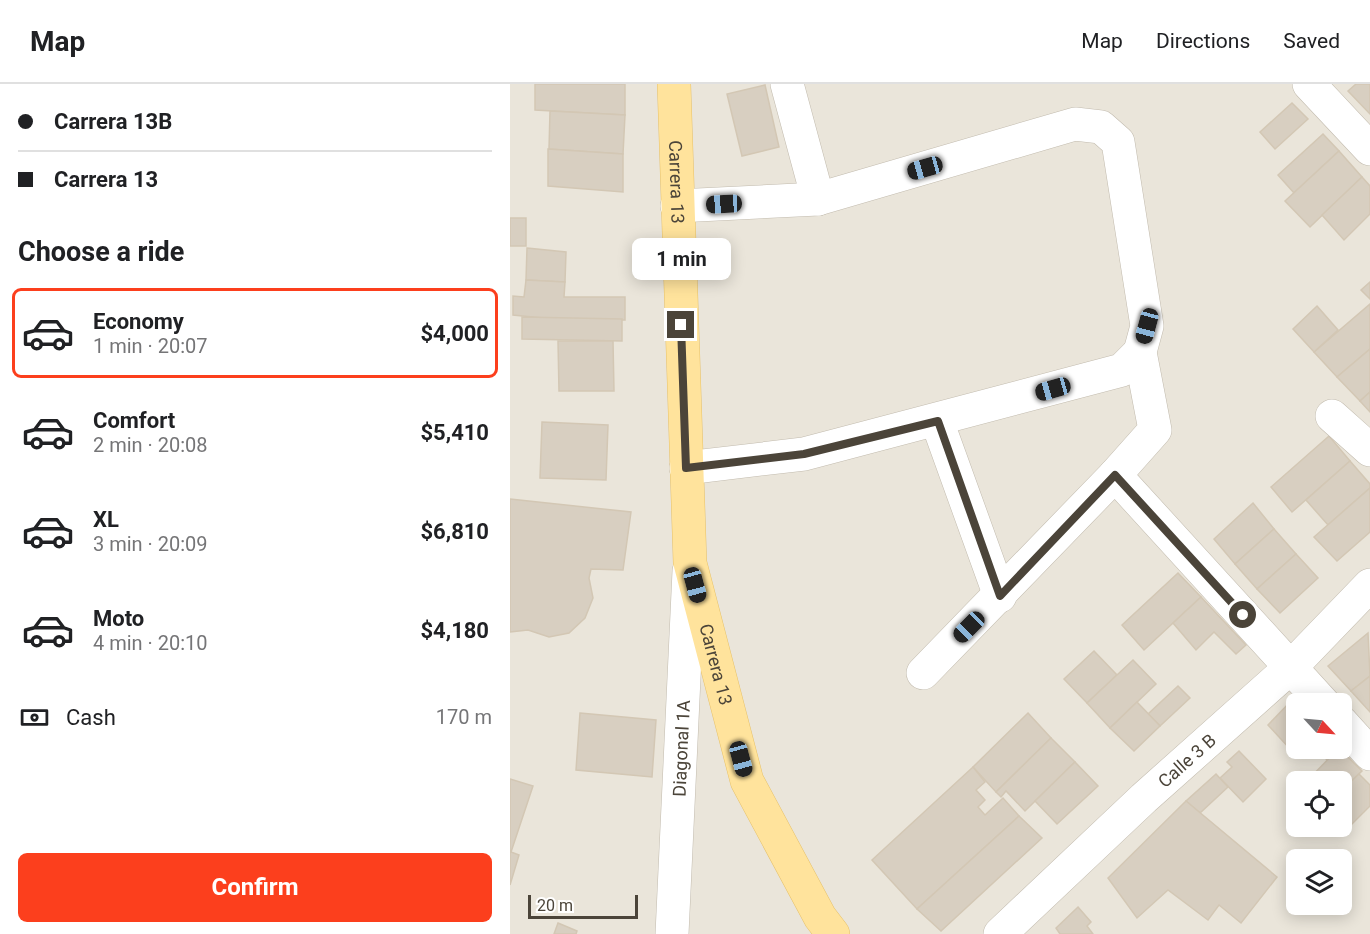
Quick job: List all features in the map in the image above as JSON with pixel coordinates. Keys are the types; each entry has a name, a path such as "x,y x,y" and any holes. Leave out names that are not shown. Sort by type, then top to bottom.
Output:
{"main road":[{"name":"Carrera 13","path":"674,84 690,563 747,781 820,917 833,934"}],"street":[{"path":"787,84 818,199"},
{"path":"1309,84 1370,149"},
{"path":"677,206 818,199 1075,124 1101,126 1118,142 1147,326 1140,352 1155,430 1000,596 923,673"},
{"path":"686,468 804,454 938,421 1122,370 1140,352"},
{"path":"1332,416 1370,450"},
{"path":"938,421 1000,596"},
{"path":"1115,475 1314,693"},
{"name":"Diagonal 1A","path":"672,934 690,563"},
{"name":"Calle 3 B","path":"1000,934 1144,798 1291,667 1370,585"},
{"path":"1352,734 1370,754"}],"shaded area":[{"path":"510,84 1370,84 1370,934 510,934"}],"building":[{"path":"535,84 625,84 625,115 535,110"},
{"path":"1356,84 1370,84 1370,114 1348,91"},
{"path":"765,85 779,147 742,156 727,94"},
{"path":"1292,103 1308,119 1275,149 1260,132"},
{"path":"550,111 625,115 623,154 549,149"},
{"path":"1323,134 1339,151 1294,193 1278,175"},
{"path":"548,149 623,154 623,192 548,186"},
{"path":"1339,151 1362,177 1310,227 1285,201"},
{"path":"1362,177 1370,186 1370,214 1344,240 1322,215"},
{"path":"510,218 526,218 526,246 510,246"},
{"path":"527,248 566,252 565,282 526,280"},
{"path":"526,280 565,282 564,297 625,297 625,320 563,320 513,315 513,296 524,297"},
{"path":"1370,282 1370,299 1361,290"},
{"path":"1370,304 1370,349 1337,377 1314,352"},
{"path":"1317,306 1338,330 1314,352 1293,329"},
{"path":"522,317 622,319 622,341 522,339"},
{"path":"558,341 613,341 614,391 559,391"},
{"path":"1370,349 1370,392 1360,401 1337,377"},
{"path":"1370,392 1370,412 1360,401"},
{"path":"542,422 608,425 606,480 540,478"},
{"path":"1329,436 1350,461 1292,512 1271,487"},
{"path":"1350,461 1370,484 1370,488 1328,525 1306,500"},
{"path":"1370,488 1370,532 1337,561 1314,537"},
{"path":"510,499 631,512 623,570 591,569 589,578 593,598 585,618 569,633 549,637 528,630 510,632"},
{"path":"1253,503 1274,529 1235,564 1214,539"},
{"path":"1274,529 1296,554 1257,589 1235,564"},
{"path":"1296,554 1318,578 1280,613 1257,589"},
{"path":"1178,573 1201,597 1144,650 1122,625"},
{"path":"1201,597 1246,645 1236,654 1214,632 1196,650 1173,623"},
{"path":"1368,633 1370,676 1351,691 1328,666"},
{"path":"1094,651 1117,675 1087,703 1064,679"},
{"path":"1133,660 1156,684 1110,728 1087,703"},
{"path":"1370,676 1370,712 1351,691"},
{"path":"1178,686 1190,698 1160,726 1148,714"},
{"path":"1137,702 1160,726 1134,751 1110,728"},
{"path":"1286,706 1286,745 1268,725"},
{"path":"580,713 656,720 652,777 576,770"},
{"path":"1028,713 1051,738 996,792 973,767"},
{"path":"1051,738 1075,762 1025,811 1006,791 1001,797 996,792"},
{"path":"1239,751 1266,779 1243,802 1220,778 1232,767 1227,762"},
{"path":"1328,759 1350,759 1362,771 1352,781 1352,771 1317,771"},
{"path":"1075,762 1098,786 1057,824 1035,801"},
{"path":"973,767 985,782 976,790 985,800 978,807 985,815 1003,798 1019,816 917,909 872,860"},
{"path":"1216,774 1228,787 1200,813 1186,801"},
{"path":"1359,774 1370,785 1370,806 1352,824 1352,781"},
{"path":"510,779 533,786 511,852 519,855 510,885"},
{"path":"1186,801 1277,877 1241,923 1219,905 1208,920 1168,890 1137,918 1108,878"},
{"path":"1019,816 1042,838 941,931 917,909"},
{"path":"1078,907 1091,922 1087,926 1093,934 1060,934 1056,928"},
{"path":"558,923 577,931 576,934 554,934"}],"route":[{"path":"681,325 686,468 804,454 938,421 1000,596 1115,475 1243,615"}]}
